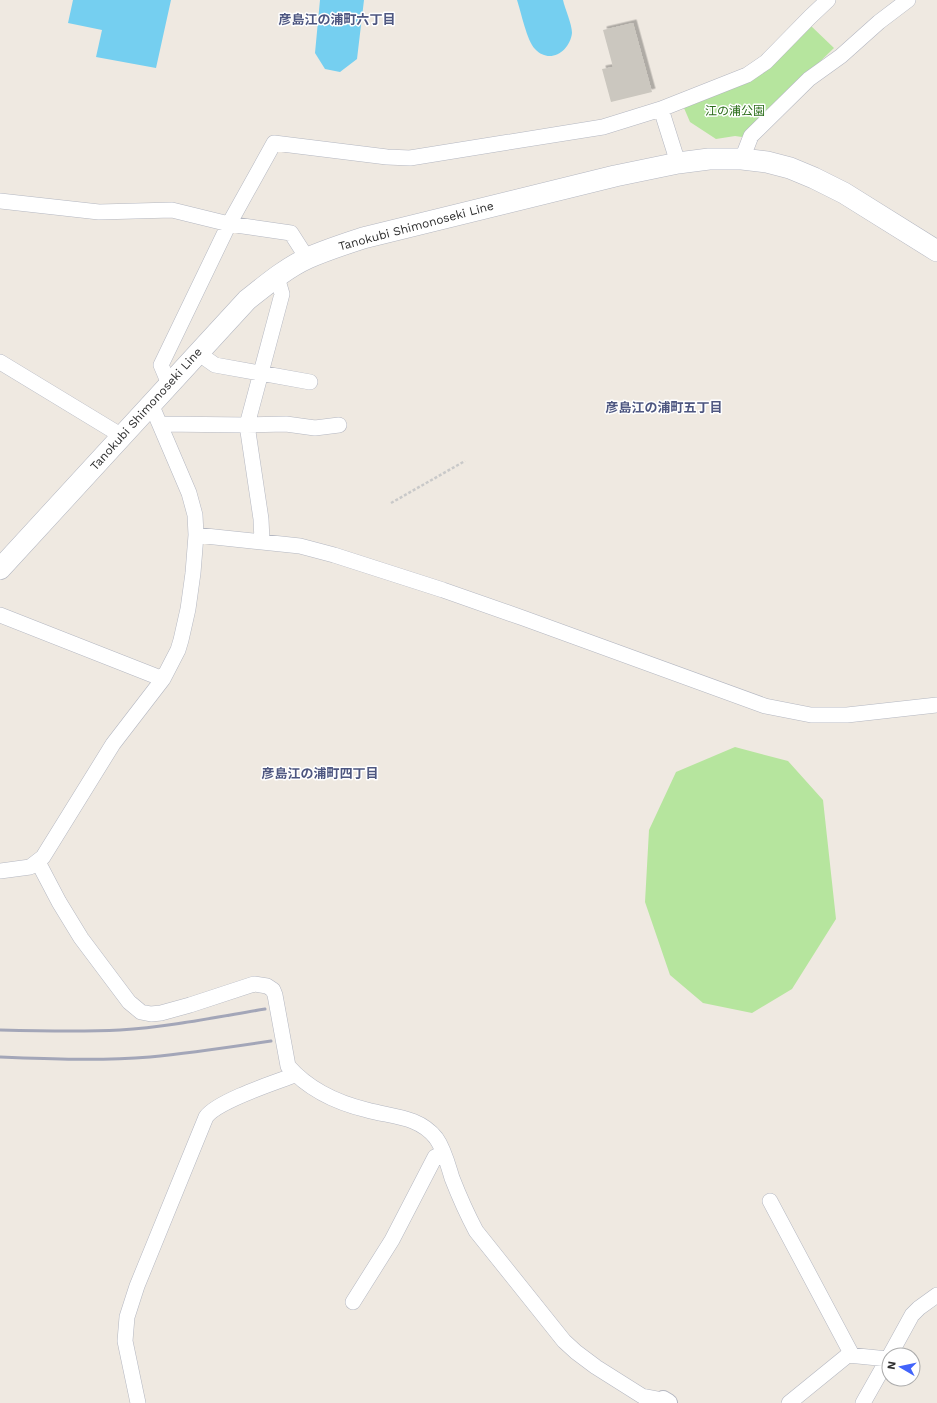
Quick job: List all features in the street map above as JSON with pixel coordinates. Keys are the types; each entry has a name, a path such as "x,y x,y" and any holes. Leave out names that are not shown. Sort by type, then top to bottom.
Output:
{"main road":[{"name":"Tanokubi Shimonoseki Line","path":"0,569 247,300 277,277 307,258 363,238 615,176 678,163 709,159 742,159 775,164 790,168 814,178 844,193 937,252"}],"street":[{"path":"169,384 161,365 229,224 274,143 387,157 410,158 603,127 661,109 748,75 766,62 828,0"},
{"path":"742,159 751,136 809,80 841,56 879,22 908,0"},
{"path":"661,109 678,163"},
{"path":"0,201 99,212 172,210 229,224 291,234 307,258"},
{"path":"262,542 261,519 247,425 282,294 277,277"},
{"path":"198,353 216,366 310,382"},
{"path":"0,362 122,436"},
{"path":"0,871 30,867 43,857 113,744 163,679 182,640 188,609 196,534 195,515 189,493 151,404"},
{"path":"160,424 286,424 316,428 339,425"},
{"path":"196,534 300,546 443,590 764,706 811,715 847,715 937,705"},
{"path":"0,615 163,679"},
{"path":"38,862 59,902 81,938 129,1002 142,1012 151,1014 161,1013 254,984 268,986 273,990 288,1066 295,1074 303,1082 351,1105 412,1120 427,1129 437,1139 466,1213 476,1231 564,1341 596,1367 642,1396 664,1402"},
{"path":"138,1403 125,1341 127,1317 136,1286 206,1117 214,1109 228,1102 260,1087 295,1074"},
{"path":"353,1302 392,1240 435,1156 443,1153"},
{"path":"770,1201 852,1355"},
{"path":"894,1347 912,1315 937,1295"},
{"path":"788,1403 848,1355 881,1357"},
{"path":"863,1403 881,1371"}],"path":[{"path":"391,503 465,461"}],"green space":[{"name":"江の浦公園","path":"810,25 834,48 742,137 735,136 716,139 690,122 684,108"},
{"path":"735,747 788,761 823,800 836,919 792,989 752,1013 703,1003 670,975 645,902 649,830 676,772"}],"water":[{"path":"73,0 171,0 156,68 96,57 102,30 68,23"},
{"path":"320,0 364,0 357,59 340,72 325,69 315,53"},
{"path":"517,0 563,0 572,33 570,40 563,50 553,56 547,56 541,54 535,49 529,40"}],"building":[{"path":"633,23 652,92 611,102 602,69 613,67 603,30"}],"railway":[{"path":"0,1030 75,1031 138,1029 265,1009"},
{"path":"0,1057 75,1059 150,1057 271,1041"}],"district":[{"name":"彦島江の浦町六丁目","path":"337,19"},
{"name":"彦島江の浦町五丁目","path":"664,407"},
{"name":"彦島江の浦町四丁目","path":"320,773"}]}
